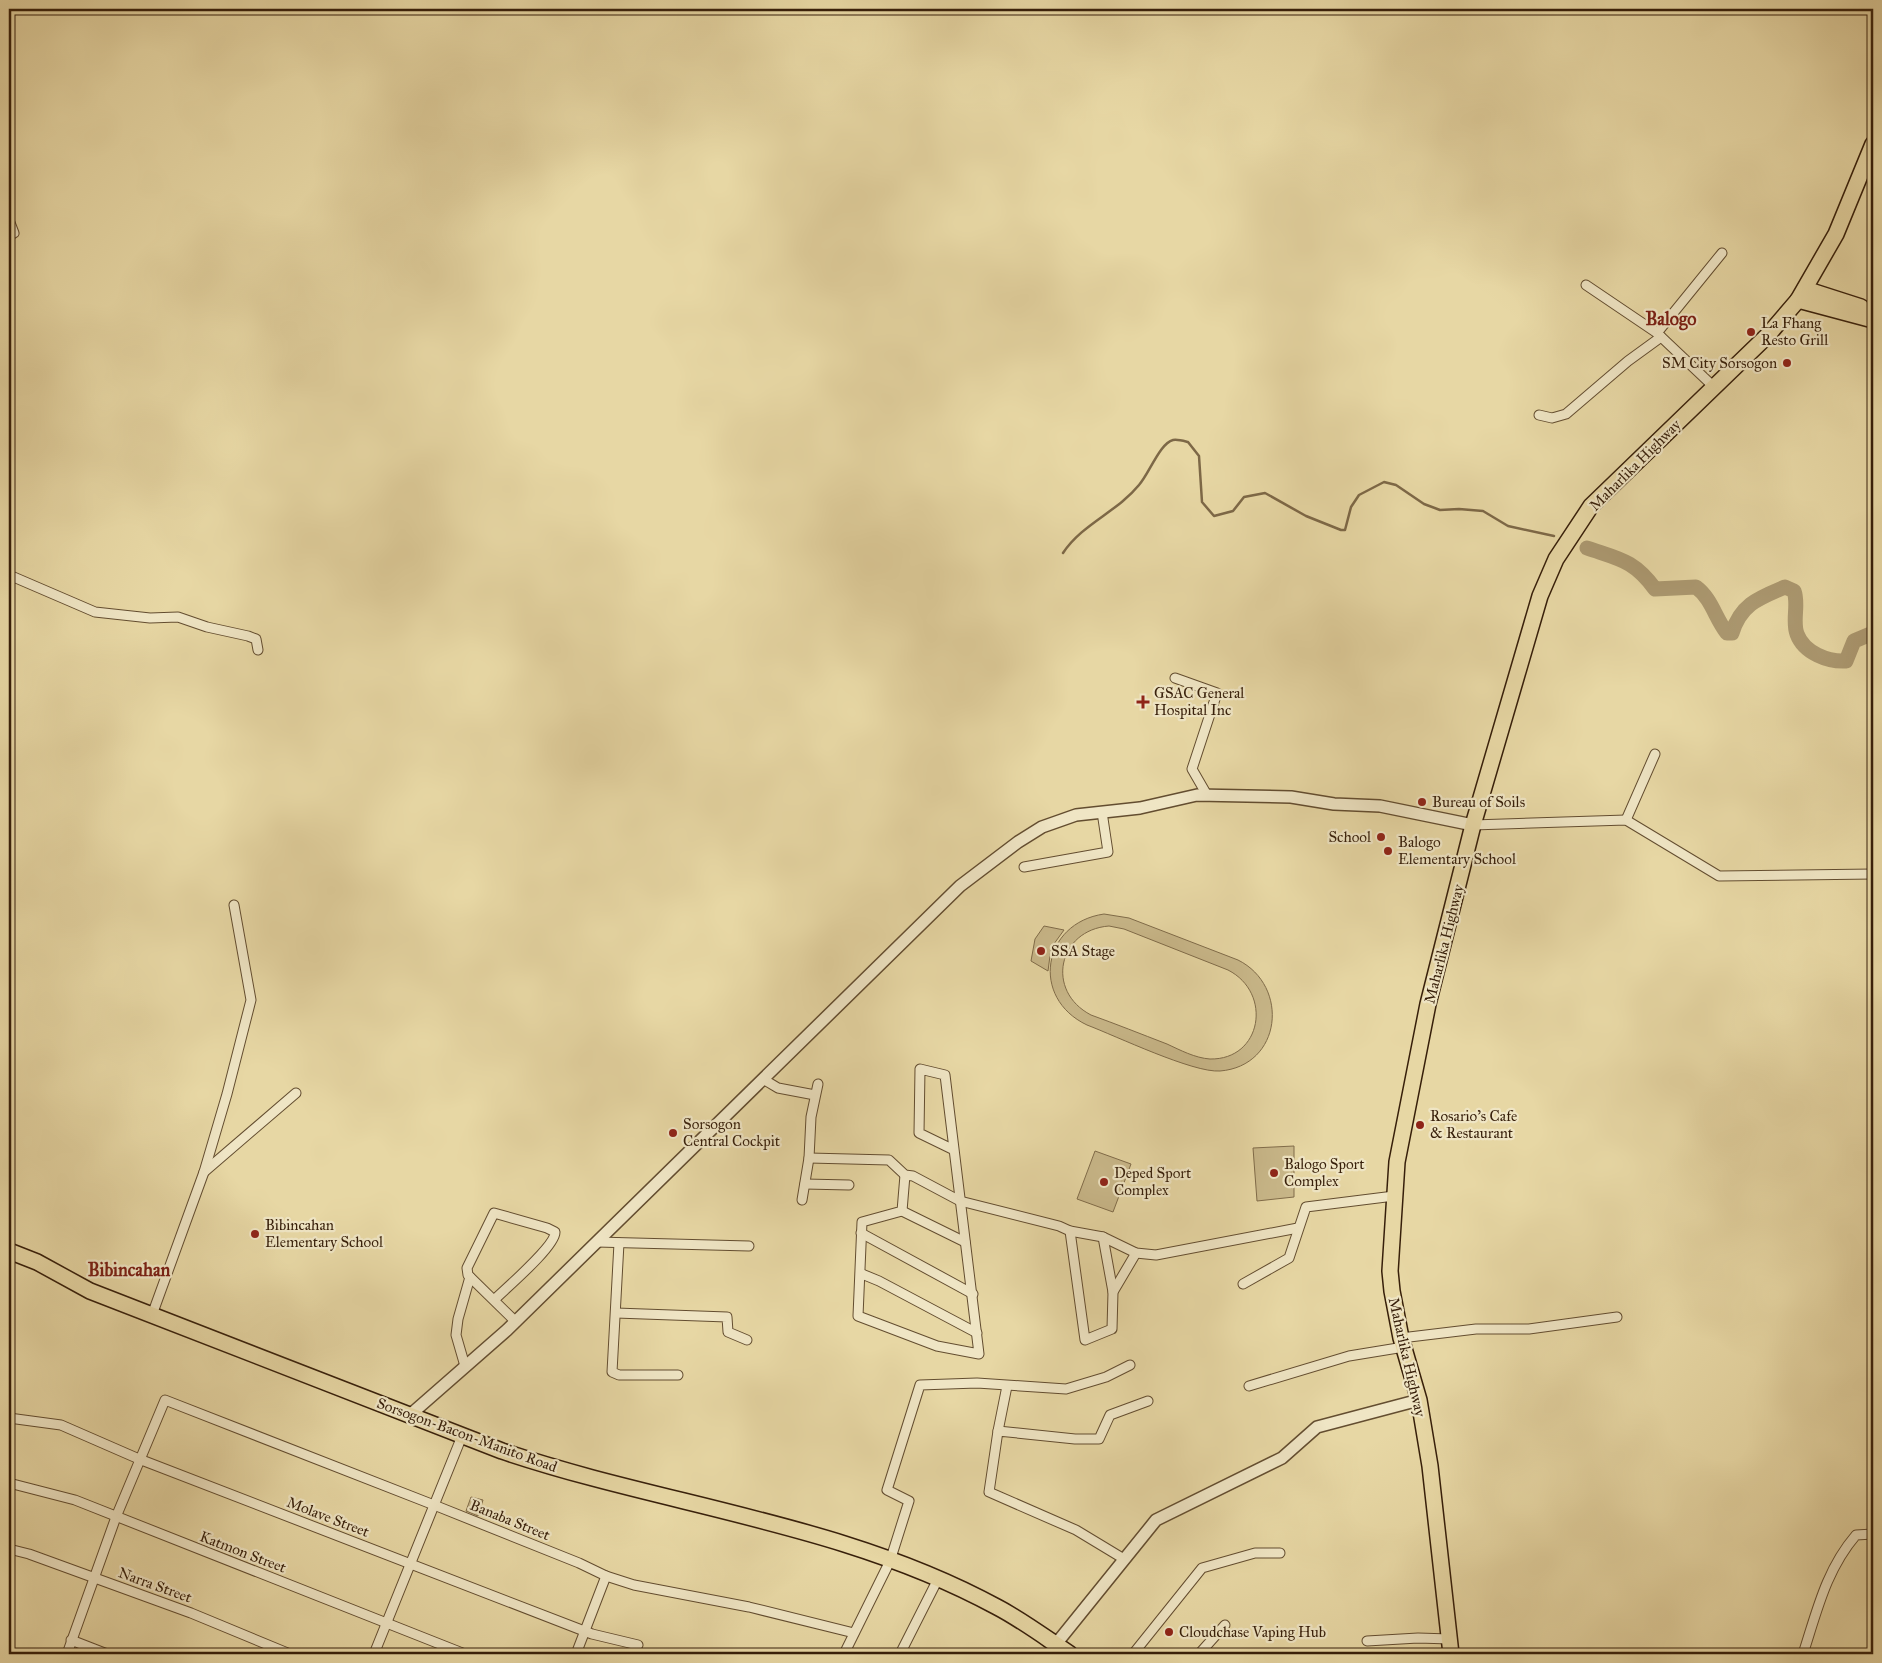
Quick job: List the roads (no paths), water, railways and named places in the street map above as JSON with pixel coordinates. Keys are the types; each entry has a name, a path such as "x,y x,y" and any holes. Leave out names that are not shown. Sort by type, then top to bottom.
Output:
{"main road":[{"name":"Maharlika Highway","path":"1451,1647 1430,1466 1419,1400 1402,1343 1390,1271 1394,1196 1412,1080 1428,1004 1473,825 1540,596 1556,559 1591,506 1768,335 1802,295 1836,234 1873,144"},
{"path":"1802,295 1873,310"},
{"path":"1802,295 1873,320"},
{"name":"Sorsogon-Bacon-Manito Road","path":"9,1251 37,1262 90,1291 462,1436 553,1468 760,1520 890,1560 938,1578 997,1607 1070,1654"}],"street":[{"path":"9,220 14,233 9,236"},
{"path":"1539,415 1552,418 1566,414 1599,389 1659,335 1722,253"},
{"path":"1586,285 1659,335 1714,387"},
{"path":"9,575 95,612 141,617 178,617 207,627 248,636 256,640 258,650"},
{"path":"1175,678 1217,693 1192,769 1207,795"},
{"path":"1626,820 1654,754"},
{"path":"410,1415 516,1322 960,886 1018,842 1042,827 1076,815 1207,795 1291,796 1334,804 1380,806 1473,825 1626,820 1719,876 1873,874"},
{"path":"1024,867 1108,852 1102,812"},
{"path":"152,1315 204,1172 251,1000 234,904"},
{"path":"954,1150 919,1133 920,1069 945,1075 979,1354 937,1346 858,1316 862,1274 862,1222 902,1211 965,1242"},
{"path":"763,1079 778,1088 815,1095"},
{"path":"802,1200 818,1084"},
{"path":"204,1172 296,1093"},
{"path":"809,1158 889,1160 905,1174 913,1176 960,1201 1058,1226 1070,1231 1103,1237 1136,1253 1156,1255 1298,1228"},
{"path":"902,1211 905,1174"},
{"path":"805,1184 849,1185"},
{"path":"1243,1284 1289,1258 1306,1208 1394,1196"},
{"path":"494,1300 546,1249 555,1238 555,1232 494,1213 467,1268 466,1272 470,1278 516,1322"},
{"path":"1070,1231 1085,1340 1112,1329 1113,1292 1103,1237"},
{"path":"861,1233 973,1294"},
{"path":"597,1242 750,1246"},
{"path":"619,1243 612,1372 614,1374 678,1375"},
{"path":"1113,1292 1136,1253"},
{"path":"862,1274 879,1281 977,1334"},
{"path":"465,1366 456,1335 458,1319 470,1278"},
{"path":"616,1313 727,1317 728,1332 747,1340"},
{"path":"1249,1386 1349,1356 1402,1343 1476,1329 1529,1328 1617,1317"},
{"path":"844,1654 890,1560 909,1501 887,1490 920,1385 977,1383 1066,1389 1106,1378 1130,1365"},
{"path":"1007,1386 989,1492 1076,1530 1124,1559"},
{"name":"Banaba Street","path":"139,1460 165,1400 434,1504 579,1563 606,1576 634,1585 749,1607 854,1634"},
{"path":"1056,1644 1156,1520 1282,1458 1317,1427 1419,1400"},
{"path":"998,1431 1075,1439 1099,1439 1110,1415 1148,1401"},
{"name":"Molave Street","path":"9,1418 61,1424 139,1460 585,1631 638,1645"},
{"path":"374,1654 462,1436"},
{"path":"68,1654 71,1640 116,1517 139,1460"},
{"name":"Katmon Street","path":"9,1483 76,1500 465,1654"},
{"path":"1803,1654 1821,1594 1834,1565 1856,1535 1873,1534"},
{"name":"Narra Street","path":"9,1549 191,1613 290,1654"},
{"path":"1133,1654 1202,1568 1255,1553 1280,1553"},
{"path":"576,1654 606,1576"},
{"path":"900,1654 938,1578"},
{"path":"1199,1654 1225,1625"},
{"path":"1368,1641 1418,1638 1451,1647"},
{"path":"71,1640 107,1654"}],"waterway":[{"path":"1063,553 1080,534 1121,503 1139,485 1164,447 1173,440 1188,442 1199,456 1202,502 1214,516 1233,511 1244,497 1265,493 1306,516 1345,530 1351,507 1359,495 1384,482 1396,485 1424,504 1440,510 1483,511 1508,526 1554,536"},
{"path":"1587,548 1617,558 1633,566 1655,589 1696,587 1706,597 1727,633 1732,633 1740,615 1752,603 1785,587 1794,591 1796,601 1795,624 1800,641 1817,655 1832,660 1846,661 1854,641 1873,633"}],"place":[{"name":"La Fhang Resto Grill","path":"1751,332"},
{"name":"SM City Sorsogon","path":"1787,363"},
{"name":"GSAC General Hospital Inc","path":"1143,702"},
{"name":"Bureau of Soils","path":"1422,802"},
{"name":"School","path":"1381,837"},
{"name":"Balogo Elementary School","path":"1388,851"},
{"name":"SSA Stage","path":"1041,951"},
{"name":"Rosario's Cafe & Restaurant","path":"1420,1125"},
{"name":"Sorsogon Central Cockpit","path":"673,1133"},
{"name":"Balogo Sport Complex","path":"1274,1173"},
{"name":"Deped Sport Complex","path":"1104,1182"},
{"name":"Bibincahan Elementary School","path":"255,1234"},
{"name":"Cloudchase Vaping Hub","path":"1169,1632"}],"district":[{"name":"Balogo","path":"1671,319"},
{"name":"Bibincahan","path":"129,1270"}]}
